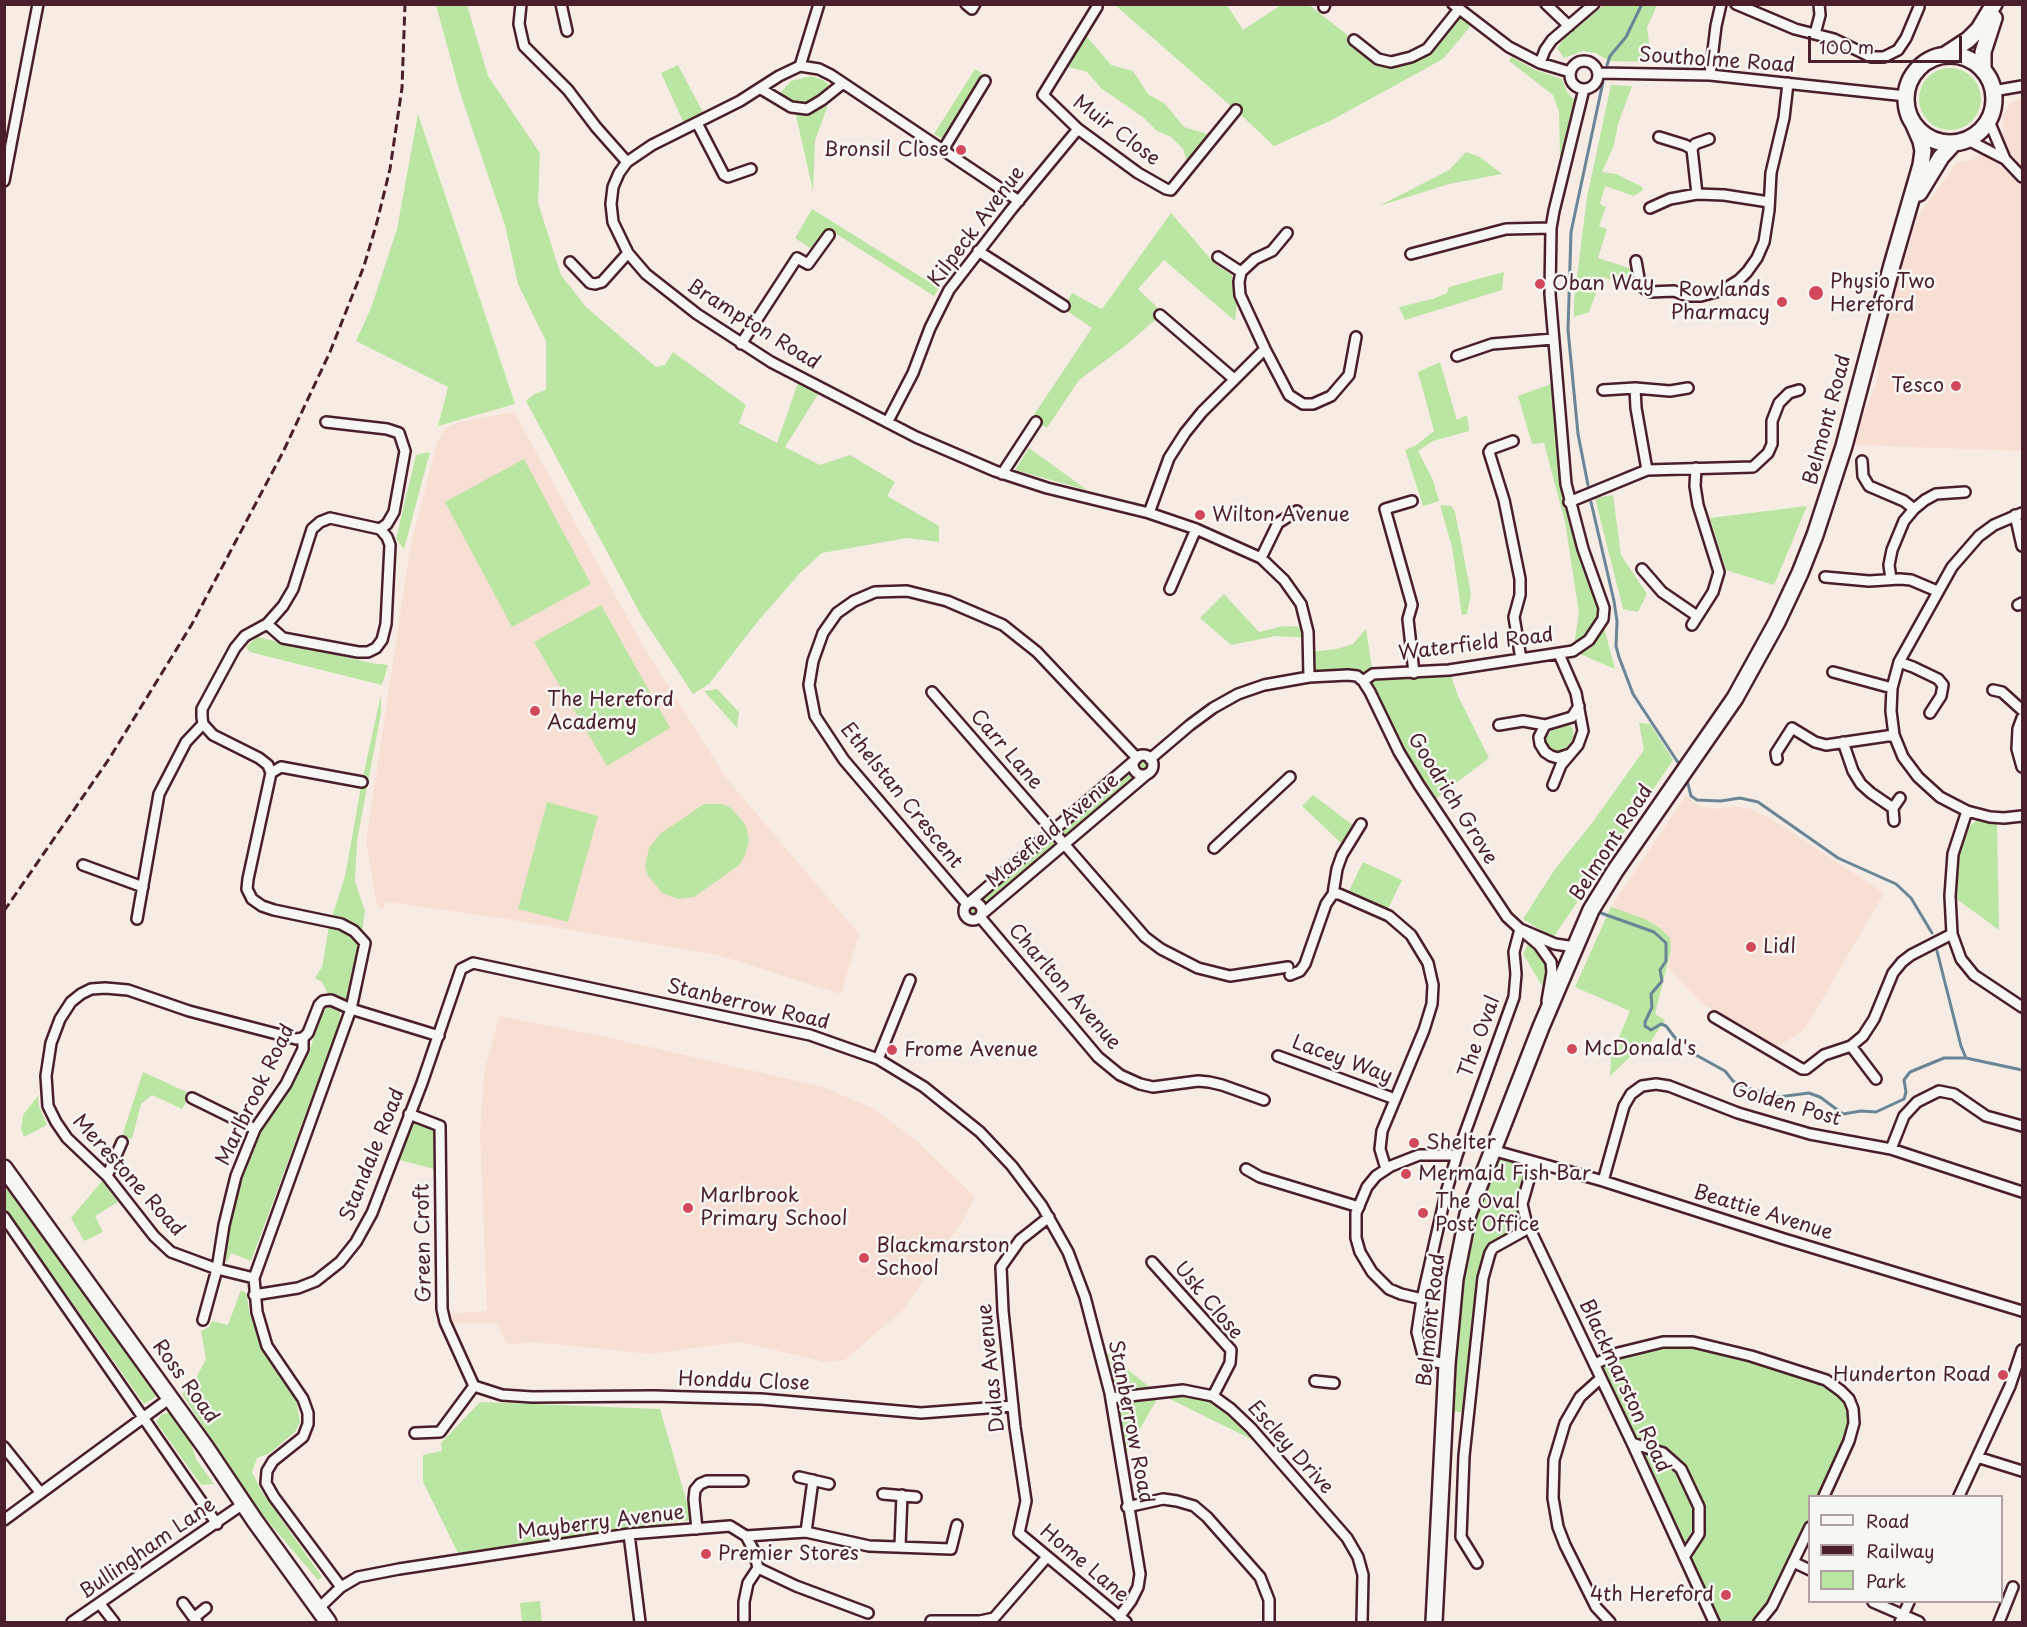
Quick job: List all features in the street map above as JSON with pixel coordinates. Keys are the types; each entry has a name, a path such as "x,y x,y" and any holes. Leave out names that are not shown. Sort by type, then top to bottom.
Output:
{"highway":[{"path":"1945,55 1970,59 1983,70 1994,91 1994,106 1989,121 1980,132 1961,142 1944,143 1927,138 1914,125 1907,111 1906,96 1909,82 1918,69 1930,60 1945,55 1968,40 1997,4"},
{"path":"1983,70 1983,52 1997,4"},
{"name":"Belmont Road","path":"1434,1623 1447,1364 1460,1252 1468,1214 1541,1027 1591,910 1615,871 1735,698 1777,622 1800,573 1844,446 1883,296 1921,165 1922,141 1914,125"},
{"name":"Belmont Road","path":"1905,222 1929,175 1961,142"},
{"name":"Ross Road","path":"4,1168 170,1398 328,1623"}],"street":[{"path":"4,181 38,4"},
{"path":"521,4 519,24 524,46 568,90 627,162"},
{"path":"561,4 567,31"},
{"path":"819,4 800,66 819,69 1018,201"},
{"path":"966,4 972,9 975,4"},
{"path":"1546,4 1569,26"},
{"path":"1540,63 1552,40 1594,4"},
{"path":"1710,75 1716,26 1722,4"},
{"path":"1736,4 1786,26 1834,39 1872,57 1884,57 1898,50 1906,38 1919,7"},
{"path":"1815,34 1820,15 1819,4"},
{"name":"Muir Close","path":"1097,7 1043,95 1078,129 1138,173 1172,190 1236,110"},
{"path":"1354,40 1378,59 1391,62 1411,57 1427,49 1456,7 1509,47 1540,63 1570,72"},
{"path":"1584,61 1593,64 1598,73 1594,84 1584,89 1572,82 1570,72 1575,64 1584,61"},
{"name":"Brampton Road","path":"800,66 652,145 627,162 619,173 611,204 613,222 628,254 666,291 741,344 916,437 1002,474 1047,488 1149,513 1196,529 1261,558 1284,580 1301,604 1308,632 1310,677"},
{"name":"Southolme Road","path":"1598,73 1710,75 1906,96"},
{"path":"943,150 985,81"},
{"path":"1636,261 1640,284 1650,292 1674,291 1688,296 1701,296 1724,290 1739,280 1757,258 1766,234 1771,173 1784,118 1788,83"},
{"path":"760,89 791,106 807,109 842,84"},
{"path":"1994,91 2022,86"},
{"name":"Waterfield Road","path":"1150,759 1213,708 1238,694 1264,685 1310,677 1348,675 1357,676 1363,681 1373,674 1414,673 1475,667 1559,654 1573,651 1588,640 1603,619 1604,608 1569,502 1550,294 1551,228 1584,89"},
{"path":"1989,121 2005,159 2022,177"},
{"path":"697,123 724,175 728,177 751,169"},
{"name":"Kilpeck Avenue","path":"888,421 913,373 942,303 978,251 1078,129"},
{"path":"1659,137 1692,149"},
{"path":"1696,194 1692,149 1695,144 1709,139"},
{"path":"1961,142 2005,159"},
{"path":"1650,208 1670,199 1696,194 1724,195 1769,202"},
{"path":"1412,254 1506,229 1551,228"},
{"path":"1287,233 1272,251 1255,260 1241,272 1239,282 1240,296 1289,395 1303,404 1313,404 1331,396 1348,375 1356,337"},
{"path":"741,344 797,258 808,264 829,235"},
{"path":"978,251 1064,306"},
{"path":"570,262 590,284 595,284 602,282 628,254"},
{"path":"1218,257 1241,272"},
{"path":"1160,315 1234,380"},
{"path":"1457,356 1492,344 1553,339"},
{"path":"1149,513 1169,458 1185,433 1202,412 1265,349"},
{"path":"1635,388 1636,408 1647,470"},
{"path":"1604,390 1635,388 1670,391 1688,388"},
{"path":"1569,502 1647,470 1753,467 1768,453 1772,444 1774,411 1789,393 1799,390"},
{"path":"327,422 387,429 399,433 405,451 394,512 387,524 380,530"},
{"path":"1002,474 1036,422"},
{"path":"1513,441 1491,449 1489,452 1504,500 1520,579 1520,595 1514,617 1521,659"},
{"path":"1862,461 1863,476 1869,486 1904,501 1914,509"},
{"path":"1642,569 1662,592 1694,621 1713,592 1719,572 1698,505 1695,486 1696,468"},
{"path":"1891,579 1889,565 1892,550 1904,521 1914,509 1936,494 1965,492"},
{"path":"1412,501 1385,509 1412,605 1408,620 1414,673"},
{"path":"1261,558 1278,523 1298,511"},
{"path":"2022,546 2019,514 1994,525 1979,536 1952,567 1899,662 1892,688 1891,711 1893,735 1903,758 1918,777 1940,797 1967,811 2004,818 2022,816"},
{"path":"267,624 283,638 358,652 368,652 376,648 382,640 386,624 390,545 387,537 380,530 330,518 320,522 312,529 293,589 283,606 267,624 245,636 202,709 203,724 213,735 259,758 268,765 271,773 248,879 247,889 252,899 262,906 341,924 354,931 365,943 351,1009 254,1278 257,1312 267,1346 303,1399 308,1413 308,1425 303,1437 273,1461 267,1471 266,1483 341,1587"},
{"path":"1170,589 1196,529"},
{"path":"1825,577 1869,581 1911,580 1937,591"},
{"name":"Ethelstan Crescent","path":"968,903 844,760 815,716 809,686 813,661 823,633 837,613 854,601 875,592 906,591 947,601 1003,625 1037,652 1136,759"},
{"path":"1553,785 1561,765 1578,745 1583,731 1579,706 1559,654"},
{"path":"1899,662 1938,679 1943,685 1941,696 1930,713"},
{"path":"1833,672 1892,688"},
{"name":"Goodrich Grove","path":"1363,681 1419,785 1507,917 1539,945 1551,962 1552,972 1541,1027"},
{"path":"1993,690 2002,692 2022,710"},
{"name":"Carr Lane","path":"932,692 1145,937 1161,949 1198,968 1230,976 1300,971 1305,964 1326,904 1333,894"},
{"path":"1569,754 1558,758 1545,752 1539,737 1545,725 1572,717 1579,706"},
{"path":"2022,718 2018,729 2017,749 2022,766"},
{"path":"1499,725 1523,722 1545,725"},
{"path":"137,919 159,794 186,741 203,724"},
{"path":"1777,759 1776,753 1792,728 1815,742 1826,745 1893,735"},
{"path":"1843,742 1847,756 1861,784 1871,794 1893,808"},
{"path":"1143,756 1150,759 1152,768 1147,774 1140,775 1136,772 1133,766 1136,759 1143,756"},
{"name":"Masefield Avenue","path":"968,903 1136,759"},
{"path":"271,773 281,767 362,782"},
{"name":"Masefield Avenue","path":"981,916 1147,774"},
{"path":"1214,848 1290,777"},
{"path":"1894,821 1893,808 1900,798"},
{"path":"1967,811 1953,854 1950,896 1952,934 1961,959 1974,975 2022,1007"},
{"path":"1361,824 1342,855 1333,894 1339,894 1389,916 1411,935 1430,969 1433,988 1429,1016 1380,1139 1381,1156 1386,1169"},
{"path":"82,865 143,886"},
{"path":"968,903 980,905 981,916 974,921 967,919 963,912 968,903"},
{"name":"Charlton Avenue","path":"981,916 1098,1057 1120,1075 1140,1084 1153,1086 1209,1082 1264,1100"},
{"name":"Goodrich Grove","path":"1520,929 1555,944 1575,947"},
{"name":"The Oval","path":"1447,1364 1436,1362 1423,1355 1417,1332 1422,1299 1457,1155 1514,997 1516,974 1514,952 1520,929"},
{"path":"1714,1017 1802,1069 1806,1069 1824,1055 1851,1046 1869,1029 1893,973 1902,962 1952,934"},
{"name":"Stanberrow Road","path":"439,1036 461,969 473,963 810,1035 878,1059 924,1088 980,1132 1012,1166 1049,1217 1068,1252 1085,1297 1111,1398 1140,1574 1138,1587 1123,1620"},
{"path":"878,1059 910,980"},
{"name":"Merestone Road","path":"217,1269 171,1252 154,1236 107,1176 67,1138 56,1122 48,1106 46,1086 48,1059 60,1019 71,1002 81,993 105,988 128,990 189,1011 297,1039 303,1038"},
{"name":"Marlbrook Road","path":"203,1320 217,1269 224,1225 236,1176 255,1129 286,1084 303,1048 303,1038 308,1033 315,1011 323,1001 331,1000 351,1009"},
{"path":"351,1009 439,1036"},
{"name":"Standale Road","path":"254,1295 298,1288 316,1281 340,1262 357,1242 372,1213 439,1036"},
{"path":"1851,1046 1876,1078"},
{"name":"Lacey Way","path":"1278,1056 1395,1099"},
{"name":"Golden Post","path":"1604,1181 1631,1094 1642,1086 1656,1084 1670,1086 1738,1113 1810,1134 1891,1149 2022,1191"},
{"path":"1891,1149 1904,1116 1917,1102 1939,1091 1954,1095 1986,1116 2022,1126"},
{"path":"192,1098 255,1129"},
{"name":"Green Croft","path":"409,1114 440,1126 442,1309 445,1322 474,1386"},
{"path":"107,1176 122,1142"},
{"name":"Beattie Avenue","path":"1492,1150 1604,1181 2022,1311"},
{"path":"1422,1299 1389,1289 1372,1272 1360,1252 1356,1238 1355,1224 1359,1207 1367,1187 1376,1176 1406,1158 1419,1155 1457,1155"},
{"name":"Blackmarston Road","path":"1534,1162 1526,1183 1522,1211 1714,1623"},
{"path":"1246,1169 1260,1177 1359,1207"},
{"path":"4,1217 217,1524"},
{"name":"Dulas Avenue","path":"1019,1533 1026,1501 1013,1406 1001,1267 1020,1240 1049,1217"},
{"path":"1478,1563 1461,1537 1465,1446 1483,1278 1493,1248 1529,1228"},
{"name":"Usk Close","path":"1152,1262 1230,1350 1230,1363 1213,1396"},
{"path":"217,1269 254,1278"},
{"path":"1595,1364 1618,1353 1663,1342 1693,1342 1751,1356 1826,1380 1849,1399 1853,1408 1854,1423 1849,1442 1825,1495"},
{"path":"1960,1495 2010,1386 2022,1350"},
{"path":"1601,1378 1580,1397 1565,1423 1554,1460 1552,1498 1558,1527 1565,1545 1596,1607 1610,1623"},
{"path":"1315,1381 1334,1383"},
{"path":"415,1433 440,1432 474,1386"},
{"name":"Honddu Close","path":"474,1386 502,1395 532,1397 654,1396 761,1399 921,1413 1013,1406"},
{"name":"Escley Drive","path":"1111,1398 1183,1390 1213,1396 1231,1410 1251,1428 1347,1538 1358,1557 1363,1575 1362,1623"},
{"path":"4,1520 170,1398"},
{"path":"1632,1443 1663,1453 1681,1469 1699,1507 1699,1534 1684,1557"},
{"path":"4,1448 40,1492"},
{"path":"1977,1457 2022,1471"},
{"path":"799,1477 830,1484"},
{"path":"697,1529 694,1499 695,1490 700,1484 707,1480 743,1481"},
{"path":"806,1532 813,1480"},
{"path":"883,1494 916,1497"},
{"path":"900,1546 902,1495"},
{"path":"1128,1507 1163,1499 1194,1506 1208,1517 1260,1577 1269,1600 1269,1623"},
{"name":"Bullingham Lane","path":"72,1623 243,1504"},
{"path":"868,1612 796,1586 759,1568 746,1536 806,1532 869,1546 951,1549 957,1525"},
{"name":"Mayberry Avenue","path":"318,1609 341,1587 358,1577 399,1569 630,1534 730,1526 746,1536"},
{"path":"1760,1623 1772,1606 1808,1529"},
{"name":"Home Lane","path":"1019,1533 1123,1620"},
{"path":"630,1534 640,1623"},
{"path":"931,1621 995,1620 1047,1557"},
{"path":"1793,1562 1808,1570"},
{"path":"744,1623 744,1602 748,1583 759,1568"},
{"path":"1999,1623 2013,1587"},
{"path":"183,1603 196,1620 206,1608"},
{"path":"1875,1603 1901,1619 1919,1623"},
{"path":"1901,1619 1909,1603"},
{"path":"100,1604 114,1623"}],"shaded area":[{"path":"2022,97 2022,451 1852,445 1877,380 1882,332 1918,216 1956,163 1974,159 2003,135 2003,115 2009,105"},
{"name":"The Hereford Academy","path":"514,412 642,644 726,778 859,934 841,994 718,955 506,919 387,902 381,910 376,902 366,841 410,548 437,443 445,429 459,422"},
{"path":"1686,795 1698,805 1712,809 1734,806 1751,809 1771,819 1884,893 1805,1029 1776,1048 1702,1003 1668,968 1671,950 1645,919 1611,907"},
{"name":"Marlbrook Primary School","path":"499,1016 602,1036 823,1087 874,1109 918,1142 975,1197 962,1222 905,1308 845,1360 825,1362 740,1342 650,1354 533,1342 507,1345 497,1323 449,1323 447,1314 487,1311 480,1131 484,1073"}],"green space":[{"path":"436,5 467,5 488,76 540,153 538,203 561,275 586,307 656,367 665,365 673,352 746,405 739,423 777,443 800,377 822,388 785,447 820,465 850,455 895,482 887,496 939,526 939,542 907,538 822,553 800,573 759,620 709,684 693,694 642,617 526,401 534,394 546,390 546,341 518,284 505,225 460,93"},
{"path":"1115,5 1227,5 1243,30 1281,5 1309,5 1378,59 1391,62 1427,49 1459,9 1475,21 1443,59 1332,120 1274,146"},
{"path":"1604,5 1657,5 1647,28 1652,62 1609,61 1596,53 1583,51 1564,58 1557,48 1564,39"},
{"path":"1082,31 1111,65 1133,71 1148,94 1165,104 1184,127 1214,136 1189,168 1183,149 1171,137 1157,131 1144,118 1101,88 1087,72 1061,65"},
{"path":"1512,57 1535,70 1562,79 1567,92 1572,98 1578,99 1560,158 1559,112 1553,95 1509,61"},
{"path":"678,65 706,118 686,128 661,73"},
{"path":"1950,68 1962,70 1972,77 1979,87 1981,99 1979,111 1972,121 1962,128 1950,130 1938,128 1928,121 1921,111 1919,99 1921,87 1928,77 1938,70"},
{"path":"975,69 986,76 945,140 934,134"},
{"path":"811,76 823,80 830,86 811,101 802,104 778,95 791,81"},
{"path":"1611,85 1632,86 1618,124 1614,145 1602,172 1616,174 1641,186 1643,190 1634,196 1605,186 1600,204 1606,207 1599,226 1607,229 1598,258 1635,270 1628,284 1602,277 1589,312 1574,317 1574,300 1587,197"},
{"path":"828,105 815,141 813,191 795,111 813,113"},
{"path":"418,114 515,404 438,426 448,387 356,341 371,308 397,229"},
{"path":"1466,152 1480,157 1502,174 1449,184 1379,206 1449,170"},
{"path":"812,209 939,288 934,296 830,230 813,250 795,238"},
{"path":"1171,213 1215,264 1232,275 1237,304 1235,321 1164,260 1138,289 1163,313 1125,346 1079,380 1047,428 1031,419 1092,328 1063,308 1072,293 1102,309"},
{"path":"1504,272 1502,290 1405,320 1399,307 1433,299 1447,293 1449,287"},
{"path":"1440,362 1457,420 1467,415 1469,431 1433,441 1418,451 1433,480 1439,501 1423,506 1405,450 1415,446 1434,431 1418,372"},
{"path":"1556,382 1566,484 1615,669 1573,651 1579,613 1565,522 1544,443 1532,444 1518,396"},
{"path":"1029,448 1087,490 1015,470"},
{"path":"430,452 404,549 396,539 416,455"},
{"path":"524,459 591,584 512,627 445,502"},
{"path":"1613,495 1621,555 1647,594 1638,612 1623,609 1595,498"},
{"path":"1440,505 1451,506 1455,512 1471,593 1467,614 1462,615 1452,547"},
{"path":"1807,506 1774,585 1726,570 1710,518"},
{"path":"1224,594 1259,632 1283,626 1307,627 1308,638 1276,636 1231,645 1200,618"},
{"path":"601,605 670,728 607,766 534,642"},
{"path":"1366,629 1373,674 1449,670 1458,696 1489,758 1430,803 1357,676 1309,677 1309,652 1337,649 1353,644"},
{"path":"257,637 388,665 382,685 250,652 246,647"},
{"path":"717,689 739,712 737,728 704,691"},
{"path":"381,694 381,713 357,841 355,881 365,911 362,932 343,919 332,917 345,876"},
{"path":"1639,723 1650,724 1673,760 1553,938 1523,919 1555,869 1592,823 1644,750"},
{"path":"1567,724 1573,728 1574,737 1569,748 1562,753 1554,752 1546,745 1544,739 1555,727"},
{"path":"1146,756 1153,765 1150,772 980,917 971,921 963,914 965,906 1137,758"},
{"path":"1313,795 1354,826 1341,843 1302,806"},
{"path":"547,802 598,816 568,922 518,909"},
{"path":"704,804 723,804 731,808 741,819 746,826 749,840 745,856 739,865 694,897 678,899 662,893 647,874 645,866 649,848 660,834"},
{"path":"1976,821 1997,824 1999,930 1955,898 1960,852 1968,828"},
{"path":"1363,862 1402,880 1388,909 1349,891"},
{"path":"1611,907 1645,919 1660,928 1670,938 1671,950 1655,1014 1665,1020 1643,1053 1633,1054 1610,1076 1611,1056 1630,1011 1575,987"},
{"path":"329,926 340,927 352,934 361,944 349,1000 328,994 322,982 315,978 322,967"},
{"path":"1528,944 1538,952 1544,962 1546,973 1542,986 1523,954"},
{"path":"330,1006 339,1010 341,1019 251,1261 231,1253 227,1263 224,1249 228,1225 240,1179 259,1131 290,1086 309,1053 322,1011"},
{"path":"143,1072 191,1094 182,1109 152,1095 141,1104 132,1139 122,1136"},
{"path":"38,1096 39,1106 47,1125 24,1137 21,1129 23,1115"},
{"path":"409,1114 440,1126 441,1171 392,1158"},
{"path":"1492,1150 1534,1162 1524,1193 1529,1228 1490,1253 1468,1413 1444,1410 1455,1279"},
{"path":"4,1178 160,1394 144,1404 5,1208"},
{"path":"102,1181 118,1202 95,1216 103,1232 84,1241 71,1218"},
{"path":"241,1290 247,1294 249,1312 265,1355 296,1400 300,1422 295,1432 270,1453 257,1458 252,1472 262,1492 322,1577 318,1580 254,1505 182,1394 196,1378 206,1359 201,1331 209,1327 212,1321 228,1325"},
{"path":"1693,1342 1826,1380 1849,1399 1853,1431 1823,1495 1808,1495 1808,1528 1759,1622 1714,1622 1595,1364 1638,1348"},
{"path":"1097,1345 1157,1393 1213,1396 1269,1448 1160,1394 1121,1462"},
{"path":"480,1402 660,1409 692,1520 458,1553 423,1482 423,1455 442,1451 441,1443"},
{"path":"171,1413 189,1437 196,1459 214,1484 201,1485 156,1422 162,1414"},
{"path":"540,1601 542,1622 522,1622 520,1603"}],"waterway":[{"path":"1607,65 1610,56 1626,37 1642,4"},
{"path":"1588,485 1578,434 1568,330 1571,232 1603,82"},
{"path":"1591,502 1614,601 1617,621 1616,646 1619,657 1633,694 1679,764"},
{"path":"1687,780 1691,796 1697,800 1721,801 1740,798 1758,802 1838,858 1896,884 1911,898 1932,933"},
{"path":"1601,913 1654,932 1666,943 1666,961 1660,970 1662,981 1651,994 1652,1007 1645,1026 1651,1030 1661,1024 1666,1026 1676,1039 1696,1055 1725,1071 1733,1081 1744,1087 1778,1097 1809,1093 1820,1097 1843,1114 1861,1111 1876,1112 1904,1099 1906,1092 1904,1080 1910,1072 1944,1058 1966,1058"},
{"path":"1937,951 1966,1058 2022,1070"}],"railway":[{"path":"4,911 109,759 192,624 283,452 330,352 364,266 390,169 402,88 405,4"}],"place":[{"name":"Bronsil Close","path":"961,150"},
{"name":"Oban Way","path":"1540,284"},
{"name":"Physio Two Hereford","path":"1816,293"},
{"name":"Rowlands Pharmacy","path":"1782,302"},
{"name":"Tesco","path":"1956,386"},
{"name":"Wilton Avenue","path":"1200,515"},
{"name":"The Hereford Academy","path":"535,711"},
{"name":"Lidl","path":"1751,947"},
{"name":"McDonald's","path":"1572,1049"},
{"name":"Frome Avenue","path":"892,1050"},
{"name":"Shelter","path":"1414,1143"},
{"name":"Mermaid Fish Bar","path":"1406,1174"},
{"name":"Marlbrook Primary School","path":"688,1208"},
{"name":"The Oval Post Office","path":"1423,1213"},
{"name":"Blackmarston School","path":"864,1258"},
{"name":"Hunderton Road","path":"2003,1375"},
{"name":"Premier Stores","path":"706,1554"},
{"name":"4th Hereford","path":"1726,1595"}]}
